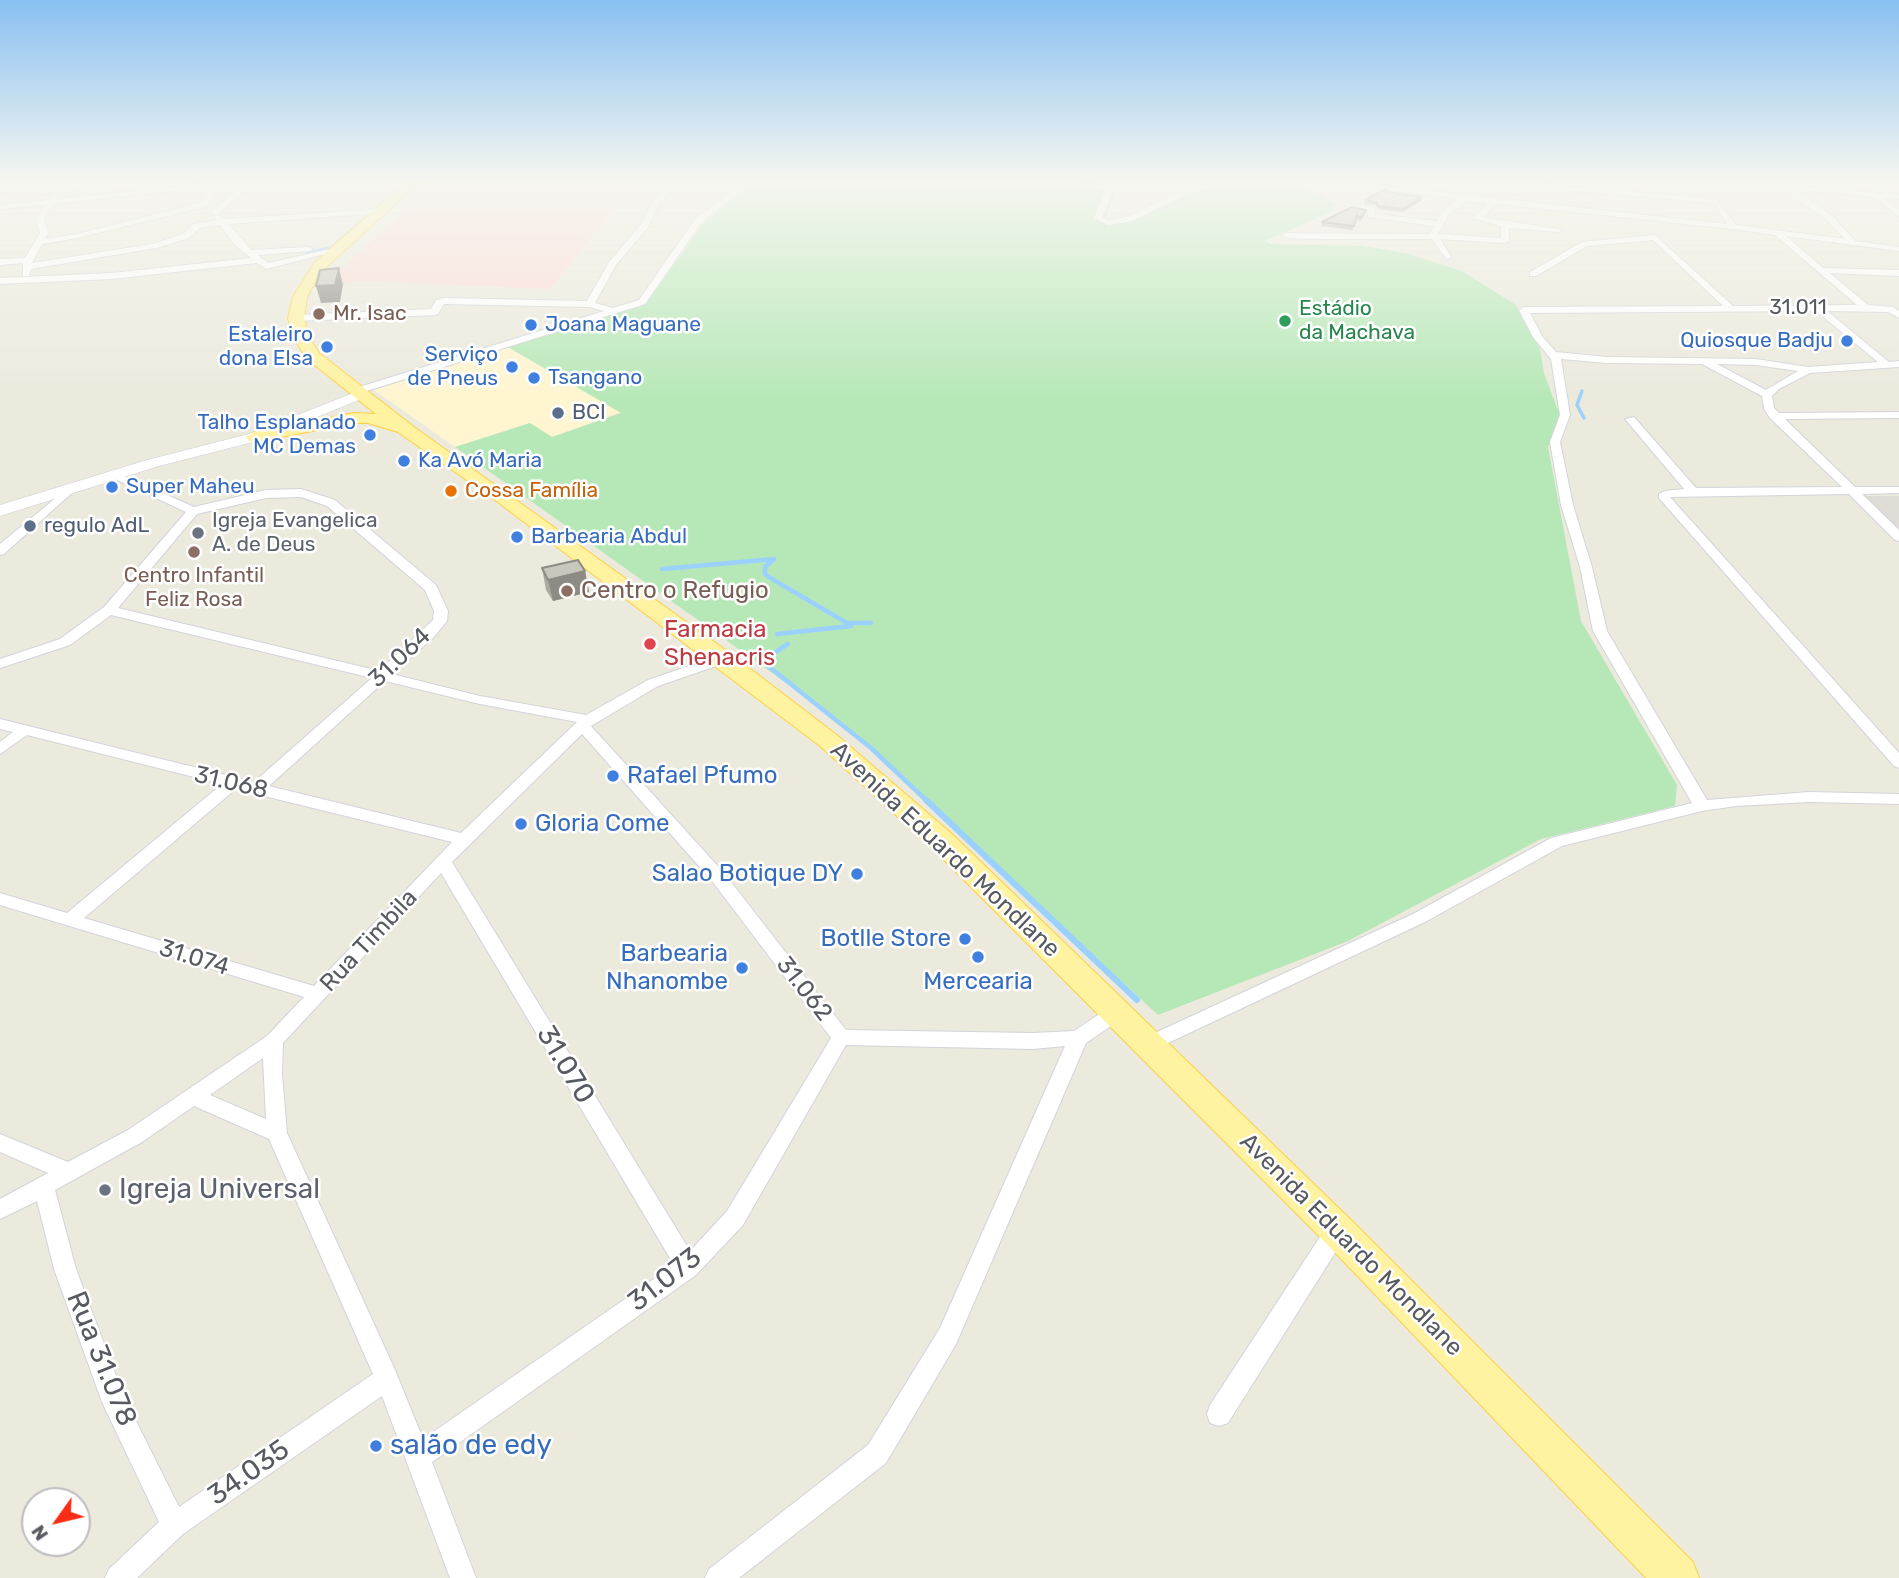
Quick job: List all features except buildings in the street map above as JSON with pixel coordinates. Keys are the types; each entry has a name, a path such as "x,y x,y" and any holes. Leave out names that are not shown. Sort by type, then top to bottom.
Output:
{"main road":[{"path":"296,318 300,297 309,279 332,254"},
{"name":"Avenida Eduardo Mondlane","path":"296,318 301,337 313,356 408,431 502,496 621,587 723,659 829,741 921,822 1151,1043 1676,1578"},
{"path":"255,437 354,418 370,418 408,431"}],"street":[{"path":"26,280 27,263 32,254"},
{"path":"0,262 27,263 96,254"},
{"path":"112,276 143,254"},
{"path":"251,254 266,265 316,254"},
{"path":"590,304 612,264 621,254"},
{"path":"0,512 116,475 255,437 359,393 610,310 642,302 673,254"},
{"path":"1533,274 1568,254"},
{"path":"1673,254 1730,308"},
{"path":"1801,254 1866,308"},
{"path":"0,281 112,276 258,260"},
{"path":"1820,270 1899,273"},
{"path":"1856,298 1899,299"},
{"path":"296,318 435,312 439,302 444,301 590,304 610,310"},
{"name":"31.011","path":"1554,355 1538,337 1524,310 1866,308 1890,309 1899,315"},
{"path":"1818,309 1886,364"},
{"path":"1702,806 1600,631 1586,567 1567,505 1555,442 1565,415 1554,355 1607,360 1756,362 1808,370 1899,364"},
{"path":"1703,361 1767,395 1774,416 1899,537"},
{"path":"1767,395 1780,383 1808,370"},
{"path":"1774,416 1899,415"},
{"path":"1630,419 1693,492"},
{"path":"0,664 65,642 109,610 193,511 116,475"},
{"path":"0,551 69,490"},
{"path":"1899,490 1693,492 1669,493 1663,496 1899,763"},
{"name":"31.064","path":"193,511 266,494 301,493 318,496 331,503 431,588 441,611 440,621 256,789"},
{"path":"109,610 585,723"},
{"name":"Rua Timbila","path":"0,1210 71,1173 195,1098 274,1041 464,839 585,723 653,683 723,659"},
{"name":"31.062","path":"585,723 718,877 841,1037 1033,1041 1078,1038"},
{"name":"31.068","path":"0,724 232,785 464,839"},
{"path":"0,750 25,730"},
{"path":"69,920 232,785"},
{"path":"1151,1043 1419,918 1557,842 1702,806 1736,801 1810,797 1899,799"},
{"name":"31.070","path":"443,862 688,1268"},
{"name":"31.074","path":"0,899 319,995"},
{"path":"718,1578 877,1454 948,1336 1078,1038 1116,1012"},
{"name":"31.073","path":"418,1457 688,1268 735,1218 841,1037"},
{"path":"274,1041 272,1074 277,1133 387,1378 463,1578"},
{"path":"195,1098 277,1133"},
{"path":"0,1143 71,1173"},
{"name":"Rua 31.078","path":"44,1187 65,1269 114,1402 174,1525"},
{"path":"1219,1414 1337,1230"},
{"name":"34.035","path":"118,1578 174,1525 387,1378"}],"shaded area":[{"path":"358,254 579,254 550,289 368,281 324,285"},
{"path":"506,346 621,412 552,437 530,423 455,447 374,390"},
{"path":"1863,496 1899,496 1899,530"}],"green space":[{"path":"682,254 1407,254 1462,271 1516,305 1540,349 1544,373 1557,408 1563,415 1548,447 1581,621 1677,785 1675,806 1541,839 1348,941 1158,1015 872,750 792,687 455,447 530,423 552,437 621,413 506,346 652,295"}],"waterway":[{"path":"1582,391 1577,405 1584,418"},
{"path":"662,569 774,559 765,567 765,574 772,579 847,623 871,623"},
{"path":"777,634 851,626"},
{"path":"788,644 768,657 768,666 871,748 928,802"},
{"path":"926,800 1137,1000"}],"place":[{"name":"Mr. Isac","path":"319,314"},
{"name":"Estádio da Machava","path":"1285,321"},
{"name":"Joana Maguane","path":"531,325"},
{"name":"Quiosque Badju","path":"1847,341"},
{"name":"Estaleiro dona Elsa","path":"327,347"},
{"name":"Serviço de Pneus","path":"512,367"},
{"name":"Tsangano","path":"534,378"},
{"name":"BCI","path":"558,413"},
{"name":"Talho Esplanado MC Demas","path":"370,435"},
{"name":"Ka Avó Maria","path":"404,461"},
{"name":"Super Maheu","path":"112,487"},
{"name":"Cossa Família","path":"451,491"},
{"name":"regulo AdL","path":"30,526"},
{"name":"Igreja Evangelica A. de Deus","path":"198,533"},
{"name":"Barbearia Abdul","path":"517,537"},
{"name":"Centro Infantil Feliz Rosa","path":"194,552"},
{"name":"Centro o Refugio","path":"567,591"},
{"name":"Farmacia Shenacris","path":"650,644"},
{"name":"Rafael Pfumo","path":"613,776"},
{"name":"Gloria Come","path":"521,824"},
{"name":"Salao Botique DY","path":"857,874"},
{"name":"Botlle Store","path":"965,939"},
{"name":"Mercearia","path":"978,957"},
{"name":"Barbearia Nhanombe","path":"742,968"},
{"name":"Igreja Universal","path":"105,1190"},
{"name":"salão de edy","path":"376,1446"}]}
